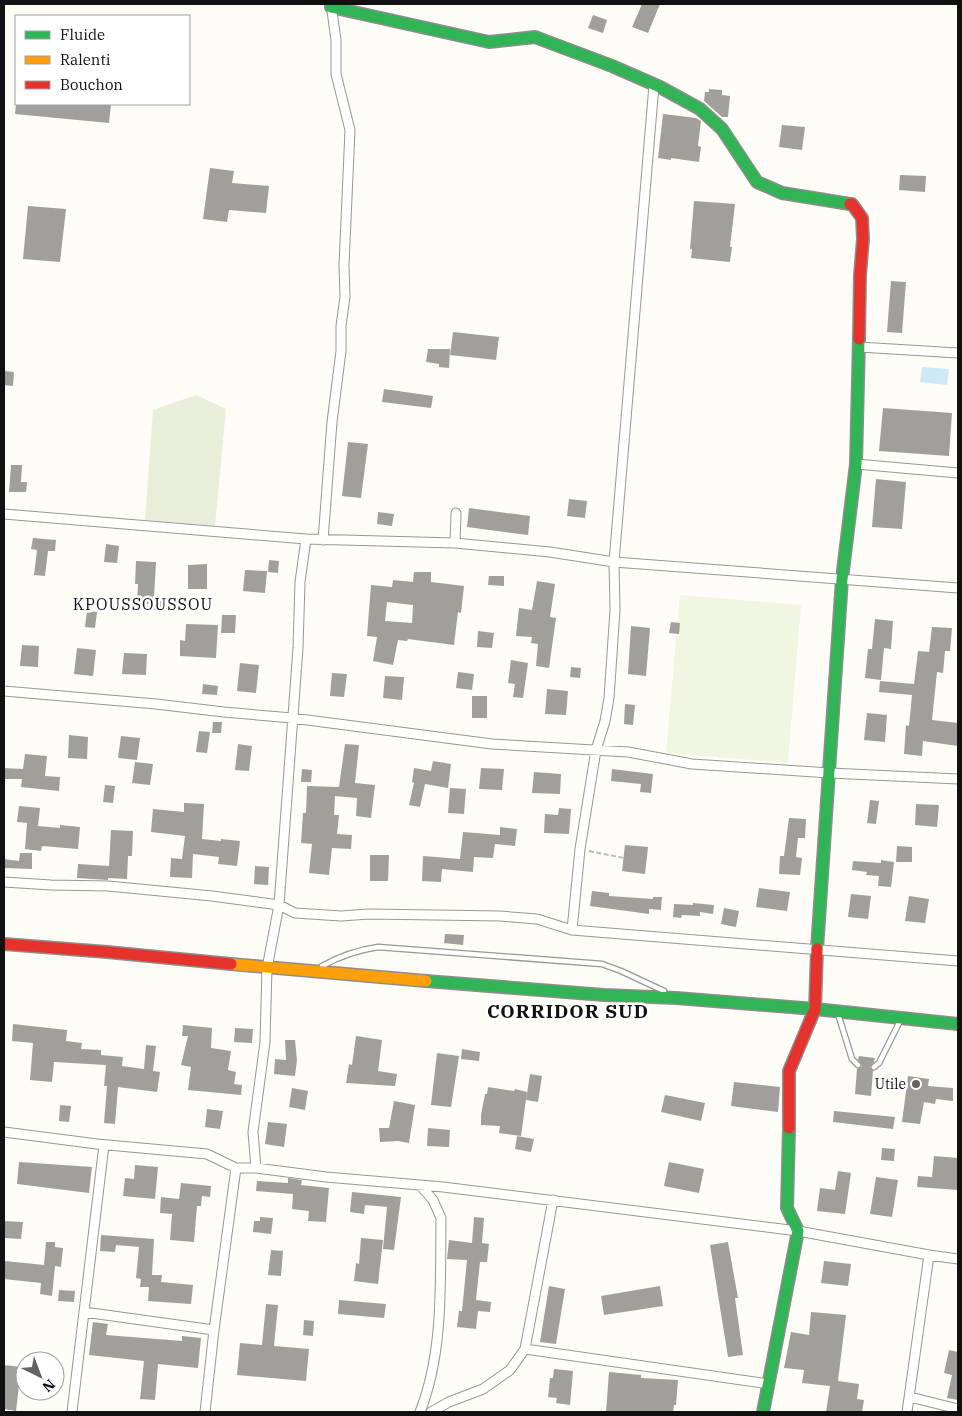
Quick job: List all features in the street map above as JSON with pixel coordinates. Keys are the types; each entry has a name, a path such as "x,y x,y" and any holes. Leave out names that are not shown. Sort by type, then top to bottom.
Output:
{"main road":[{"path":"331,5 489,42 535,37 612,66 700,109 722,129 757,182 782,193 852,204 862,218 863,239 860,275 856,464 842,579 817,949 815,1008 789,1071 789,1181 786,1208 798,1231 763,1412"},
{"path":"4,944 311,972 604,995 679,998 815,1008 958,1024"}],"street":[{"path":"324,540 332,422 342,351 341,326 345,297 344,265 350,130 336,74 336,40 331,5"},
{"path":"572,930 580,849 596,750 606,721 609,698 615,610 614,562 654,85"},
{"path":"859,347 958,352"},
{"path":"856,464 958,473"},
{"path":"454,543 456,513"},
{"path":"4,514 306,539 454,543 550,552 614,562 958,588"},
{"path":"256,1168 253,1132 265,1042 267,968 279,905 298,648 300,582 306,539"},
{"path":"4,691 292,718 492,744 628,752 692,764 958,779"},
{"path":"4,882 108,886 279,905 295,913 341,916 369,914 500,916 537,919 572,930 958,961"},
{"path":"4,1132 104,1145 207,1154 236,1168 256,1168 326,1177 420,1185 798,1231 958,1259"},
{"path":"72,1412 104,1145"},
{"path":"206,1412 214,1330 236,1168"},
{"path":"420,1185 433,1200 441,1218 437,1345 432,1377 420,1412"},
{"path":"431,1412 449,1402 483,1390 510,1370 525,1349 553,1200"},
{"path":"908,1412 929,1255"},
{"path":"84,1312 214,1330"},
{"path":"525,1349 769,1384"},
{"path":"910,1396 958,1409"}],"lane":[{"path":"311,972 343,955 362,949 378,947 602,964 679,998"},
{"path":"837,1011 852,1059 858,1065"},
{"path":"874,1067 879,1063 902,1017"}],"path":[{"path":"580,849 624,858"}],"green space":[{"path":"196,395 226,409 215,526 145,520 153,410"},
{"path":"680,595 801,605 788,763 666,753"}],"water":[{"path":"922,367 949,369 947,385 920,382"}],"building":[{"path":"642,4 660,4 648,33 632,27"},
{"path":"593,15 607,20 603,33 588,28"},
{"path":"709,89 722,90 722,95 730,96 728,117 722,117 704,101 705,92 709,92"},
{"path":"16,105 111,105 109,123 15,114"},
{"path":"663,114 696,118 701,121 698,146 701,147 699,162 658,158"},
{"path":"782,125 805,127 802,150 779,147"},
{"path":"210,168 234,171 232,183 269,186 266,213 229,210 227,222 203,219"},
{"path":"900,175 926,176 925,192 899,190"},
{"path":"694,201 735,204 730,262 691,258"},
{"path":"28,206 66,209 60,262 23,259"},
{"path":"891,281 906,282 902,333 887,332"},
{"path":"453,332 499,337 496,360 450,355"},
{"path":"428,349 450,349 449,368 439,367 439,364 426,362"},
{"path":"4,371 14,372 13,386 4,385"},
{"path":"384,389 433,396 431,408 382,402"},
{"path":"883,408 952,413 949,456 879,451"},
{"path":"348,442 368,444 361,498 342,496"},
{"path":"11,465 22,465 21,482 27,482 26,492 9,492"},
{"path":"876,479 906,482 902,529 872,527"},
{"path":"569,499 587,501 585,518 567,516"},
{"path":"469,508 530,516 528,535 467,527"},
{"path":"378,512 394,514 392,526 377,524"},
{"path":"33,538 56,540 55,551 48,551 45,576 34,575 37,550 31,549"},
{"path":"106,544 119,546 117,563 104,562"},
{"path":"269,560 279,561 278,573 268,572"},
{"path":"136,561 156,562 154,597 162,597 162,609 152,610 152,604 137,604 138,584 135,584"},
{"path":"207,564 207,589 188,589 188,565"},
{"path":"245,570 267,571 265,593 243,591"},
{"path":"414,572 431,572 431,582 464,586 461,613 458,612 454,645 408,639 407,641 398,640 393,665 373,661 377,637 367,636 371,585 392,587 393,580 413,582","holes":["387,602 413,605 412,623 385,621"]},
{"path":"489,576 504,576 504,586 488,585"},
{"path":"537,581 555,584 550,617 556,618 549,668 536,666 538,644 531,643 532,637 516,636 519,608 532,610"},
{"path":"87,611 97,612 95,628 85,627"},
{"path":"222,615 236,615 235,633 221,633"},
{"path":"875,619 893,621 891,649 884,648 881,680 865,678 868,649 872,649"},
{"path":"671,622 680,623 679,634 669,633"},
{"path":"186,624 218,625 216,658 180,656 180,640 185,641"},
{"path":"631,626 650,628 646,676 628,674"},
{"path":"932,627 952,628 950,651 945,651 943,673 937,672 932,720 958,723 958,746 923,741 922,756 904,754 906,725 909,726 912,695 879,692 880,681 914,684 918,651 929,652"},
{"path":"478,631 494,633 492,648 477,647"},
{"path":"22,645 39,646 38,667 20,666"},
{"path":"77,648 96,650 93,676 74,674"},
{"path":"124,653 147,654 146,675 122,674"},
{"path":"511,660 528,663 523,698 513,697 515,684 508,683"},
{"path":"240,663 259,665 256,693 237,691"},
{"path":"571,667 581,668 580,678 570,677"},
{"path":"458,672 474,674 472,690 456,688"},
{"path":"332,673 347,674 344,697 330,696"},
{"path":"385,676 404,677 402,700 383,698"},
{"path":"203,684 218,686 217,695 202,694"},
{"path":"547,689 568,691 566,715 545,714"},
{"path":"472,696 487,696 487,718 472,718"},
{"path":"625,704 635,705 633,725 624,724"},
{"path":"867,713 887,715 885,742 864,740"},
{"path":"213,722 222,722 221,733 212,733"},
{"path":"199,731 210,732 207,753 196,752"},
{"path":"69,735 88,737 87,759 68,758"},
{"path":"121,736 140,738 137,760 118,758"},
{"path":"238,744 252,746 249,771 235,770"},
{"path":"345,744 359,745 355,783 375,785 371,818 356,816 357,798 335,796 334,815 339,815 337,834 352,835 351,849 332,848 329,875 309,873 312,844 301,843 303,813 306,813 307,786 339,787"},
{"path":"25,754 47,756 45,776 60,777 59,791 21,787 22,779 4,779 4,768 23,769"},
{"path":"433,761 451,764 448,788 425,784 420,807 409,805 414,783 412,782 414,768 431,771"},
{"path":"135,762 153,764 150,785 132,783"},
{"path":"481,768 504,769 502,790 479,789"},
{"path":"302,769 312,770 311,782 301,782"},
{"path":"612,769 653,774 651,793 640,792 641,784 611,781"},
{"path":"534,772 561,774 560,794 532,793"},
{"path":"105,785 115,786 113,803 103,802"},
{"path":"450,788 466,789 464,814 448,813"},
{"path":"870,800 879,801 876,824 867,823"},
{"path":"184,803 204,804 202,839 240,841 237,866 218,864 219,857 193,854 192,878 170,877 171,858 182,859 185,836 151,832 153,809 184,812"},
{"path":"916,804 939,805 937,827 915,825"},
{"path":"19,806 40,808 38,826 60,828 60,825 80,827 78,849 42,846 41,851 25,849 27,823 17,822"},
{"path":"559,808 571,809 569,834 544,833 545,814 558,815"},
{"path":"789,818 806,819 805,838 798,838 796,857 802,858 800,875 779,874 780,856 784,856"},
{"path":"500,827 517,829 515,846 495,844 493,858 474,857 473,872 442,869 441,882 422,881 423,856 460,859 463,832 500,835"},
{"path":"111,830 133,831 132,856 128,856 127,879 77,878 78,864 109,866"},
{"path":"625,845 648,847 645,874 622,871"},
{"path":"897,846 912,847 912,862 896,862"},
{"path":"20,853 32,853 32,869 4,868 4,859 19,861"},
{"path":"370,855 389,855 388,881 370,881"},
{"path":"881,860 894,862 891,887 878,886 879,876 866,875 867,872 852,870 853,861 881,863"},
{"path":"255,866 269,867 268,885 254,884"},
{"path":"759,888 790,892 787,911 756,907"},
{"path":"592,891 609,893 609,896 653,899 653,897 662,897 661,910 649,909 649,914 590,906"},
{"path":"851,894 871,896 868,919 848,917"},
{"path":"909,896 929,899 925,923 905,921"},
{"path":"693,903 714,905 713,914 700,912 700,916 682,915 681,918 673,917 674,904 693,905"},
{"path":"724,908 739,911 736,927 721,924"},
{"path":"445,934 464,935 463,945 444,943"},
{"path":"13,1024 67,1030 66,1041 82,1043 81,1049 101,1050 101,1055 123,1057 122,1066 144,1069 146,1045 156,1046 153,1071 160,1072 157,1092 118,1087 115,1124 104,1123 107,1086 104,1086 106,1065 54,1062 52,1082 30,1080 33,1043 12,1041"},
{"path":"183,1025 212,1028 211,1048 231,1051 228,1070 236,1072 234,1084 242,1085 241,1095 188,1090 191,1067 181,1065 188,1036 182,1036"},
{"path":"235,1028 253,1029 252,1043 234,1042"},
{"path":"356,1036 382,1040 378,1071 397,1074 395,1086 346,1083 349,1064 352,1065"},
{"path":"285,1040 295,1040 297,1060 295,1076 274,1074 275,1059 286,1060"},
{"path":"462,1049 480,1052 479,1061 461,1059"},
{"path":"437,1053 459,1056 451,1107 431,1105"},
{"path":"859,1056 875,1058 870,1067 873,1071 871,1096 855,1094 857,1069 862,1066 858,1060"},
{"path":"530,1074 542,1076 538,1102 526,1100"},
{"path":"908,1076 929,1079 928,1086 953,1088 953,1101 936,1099 935,1104 924,1102 920,1124 902,1122"},
{"path":"734,1082 780,1087 778,1112 731,1106"},
{"path":"488,1087 527,1092 521,1136 499,1133 500,1126 481,1125 481,1115"},
{"path":"292,1088 308,1091 305,1110 289,1107"},
{"path":"665,1095 705,1103 701,1121 661,1112"},
{"path":"394,1101 415,1105 409,1143 398,1141 380,1142 379,1128 389,1128"},
{"path":"60,1105 71,1106 69,1122 59,1121"},
{"path":"207,1109 223,1111 220,1129 205,1127"},
{"path":"834,1111 895,1117 893,1129 833,1122"},
{"path":"268,1122 287,1124 284,1147 265,1144"},
{"path":"428,1128 450,1130 449,1147 427,1146"},
{"path":"517,1136 534,1139 531,1152 515,1149"},
{"path":"882,1148 895,1149 894,1161 881,1160"},
{"path":"934,1156 958,1158 958,1190 917,1187 918,1176 932,1177"},
{"path":"19,1162 92,1167 89,1193 17,1184"},
{"path":"669,1162 704,1169 699,1193 664,1186"},
{"path":"135,1165 158,1167 155,1199 123,1196 125,1178 134,1179"},
{"path":"838,1171 851,1173 845,1214 817,1211 820,1188 835,1190"},
{"path":"876,1177 898,1180 892,1217 870,1214"},
{"path":"288,1178 302,1180 301,1185 329,1188 326,1222 308,1221 309,1211 292,1209 293,1194 256,1191 257,1181 288,1183"},
{"path":"181,1183 211,1186 210,1197 202,1196 201,1206 197,1206 194,1242 170,1240 172,1214 160,1213 161,1197 179,1199"},
{"path":"352,1192 401,1197 394,1250 383,1249 387,1207 365,1205 364,1214 350,1212"},
{"path":"260,1217 273,1218 271,1234 253,1232 254,1221 260,1221"},
{"path":"474,1217 484,1218 482,1243 489,1244 487,1262 480,1262 476,1300 491,1302 490,1312 478,1311 476,1329 457,1327 459,1311 462,1311 467,1260 447,1259 449,1240 472,1243"},
{"path":"4,1221 23,1222 21,1239 4,1238"},
{"path":"101,1235 154,1239 152,1275 162,1275 161,1282 193,1285 191,1304 148,1301 149,1287 140,1287 141,1279 136,1278 139,1247 116,1245 115,1252 100,1251"},
{"path":"361,1238 383,1240 378,1284 354,1281 356,1263 359,1264"},
{"path":"46,1242 55,1242 55,1247 63,1248 61,1267 55,1266 52,1296 40,1294 41,1283 4,1279 5,1261 44,1265"},
{"path":"728,1242 738,1298 735,1298 743,1355 728,1357 710,1245"},
{"path":"271,1250 283,1251 281,1276 268,1275"},
{"path":"824,1261 851,1264 848,1286 821,1283"},
{"path":"549,1286 565,1289 556,1344 540,1342"},
{"path":"660,1286 663,1306 604,1315 601,1296"},
{"path":"59,1290 75,1291 74,1302 58,1301"},
{"path":"339,1300 386,1304 384,1318 338,1314"},
{"path":"266,1304 278,1305 274,1346 309,1349 306,1381 237,1375 240,1343 262,1345"},
{"path":"811,1312 846,1315 838,1381 859,1384 857,1399 864,1400 862,1412 826,1412 830,1386 802,1383 804,1370 784,1368 791,1332 809,1335"},
{"path":"304,1320 314,1321 313,1336 303,1335"},
{"path":"93,1322 108,1324 106,1335 182,1341 182,1336 201,1338 198,1368 158,1364 155,1400 140,1399 144,1361 89,1355"},
{"path":"949,1350 958,1352 958,1400 947,1398 952,1375 944,1373"},
{"path":"4,1365 15,1366 16,1411 4,1409"},
{"path":"554,1369 573,1371 570,1405 556,1403 557,1398 548,1397 550,1378 553,1378"},
{"path":"609,1372 641,1375 641,1378 678,1380 676,1405 674,1405 673,1412 606,1412"}],"traffic: fast":[{"path":"331,7 489,42 535,37 612,66 660,87 700,109 722,129 757,182 782,193 850,204"},
{"path":"817,949 842,579 856,464 859,339"},
{"path":"426,981 815,1009 958,1024"},
{"path":"763,1412 798,1231 787,1208 789,1128"}],"traffic: slow":[{"path":"231,964 426,981"}],"traffic: jam":[{"path":"850,204 852,204 862,218 863,239 860,275 859,339"},
{"path":"4,944 231,964"},
{"path":"789,1128 789,1071 815,1009 817,949"}],"place":[{"name":"Utile","path":"916,1084"}],"district":[{"name":"KPOUSSOUSSOU","path":"143,604"},
{"name":"CORRIDOR SUD","path":"568,1011"}]}
